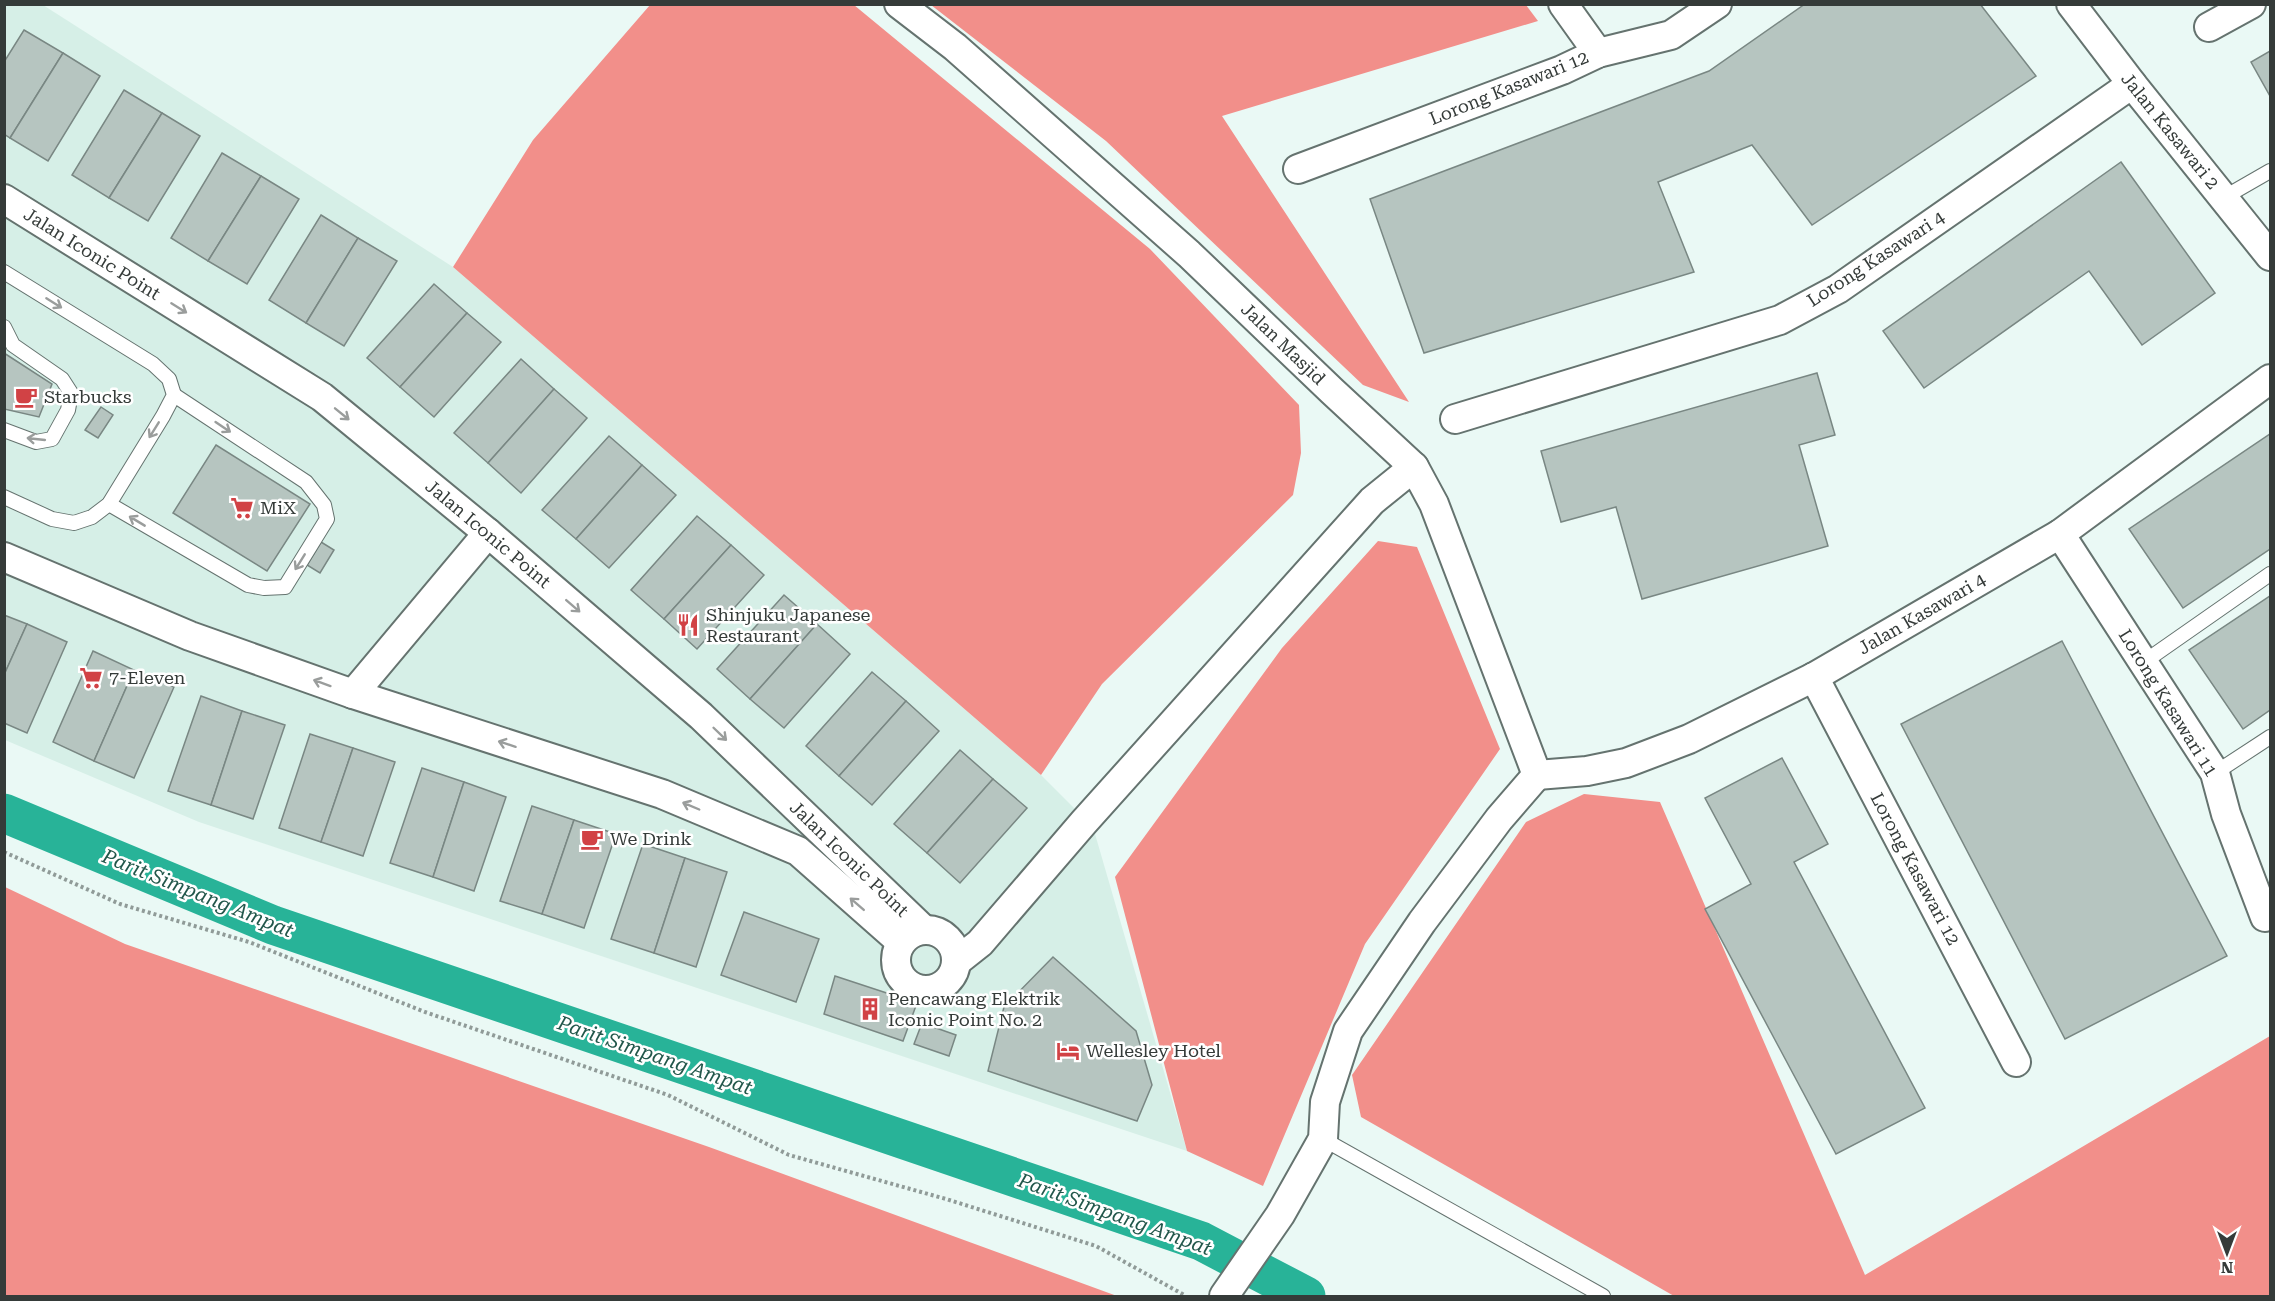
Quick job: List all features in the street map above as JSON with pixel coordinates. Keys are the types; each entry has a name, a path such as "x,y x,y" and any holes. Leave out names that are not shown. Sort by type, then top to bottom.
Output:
{"street":[{"name":"Jalan Masjid","path":"899,4 955,47 1189,254 1414,467 1434,504 1538,775"},
{"path":"1563,4 1598,53"},
{"name":"Lorong Kasawari 12","path":"1298,168 1562,70 1598,53 1671,35 1717,4"},
{"name":"Jalan Kasawari 2","path":"2071,4 2132,84 2271,256"},
{"path":"2209,27 2252,4"},
{"name":"Lorong Kasawari 4","path":"1455,419 1780,320 1838,289 2132,84"},
{"name":"Jalan Iconic Point","path":"4,199 322,397 488,533 701,716 913,936"},
{"name":"Jalan Kasawari 4","path":"1538,775 1587,771 1626,763 1689,739 1814,677 2060,534 2271,379"},
{"path":"956,962 951,942 934,931 913,936 897,951 895,961 903,980 920,990 940,987 948,980 956,962 980,943 1084,822 1372,501 1414,467"},
{"path":"353,694 488,533"},
{"name":"Lorong Kasawari 11","path":"2060,534 2215,773 2226,814 2265,918"},
{"name":"Jalan Iconic Point","path":"4,557 190,636 353,694 662,794 798,851 913,936"},
{"name":"Lorong Kasawari 12","path":"1814,677 2016,1062"},
{"path":"1225,1296 1280,1215 1323,1139 1325,1102 1348,1031 1422,922 1499,819 1538,775"}],"lane":[{"path":"2223,198 2271,171"},
{"path":"4,272 153,364 169,379 174,394 306,482 324,505 327,519 285,587 264,588 248,585 109,504"},
{"path":"4,327 13,345 62,379 71,393 68,410 52,439 36,442 4,430"},
{"path":"4,496 52,519 74,523 92,517 109,504 174,394"},
{"path":"2144,662 2271,574"},
{"path":"2215,773 2271,737"},
{"path":"1323,1139 1603,1296"}],"path":[{"path":"4,852 120,904 249,942 425,1012 668,1095 789,1155 946,1199 1096,1246 1186,1296"}],"shaded area":[{"path":"4,5 43,5 453,267 1041,775 1093,827 1187,1151 199,822 5,740"},
{"path":"650,5 854,5 1150,249 1299,405 1301,453 1293,495 1102,684 1041,775 453,267 533,140"},
{"path":"931,5 1526,5 1538,21 1222,116 1409,402 1363,385 1106,141"},
{"path":"1378,541 1417,547 1500,749 1365,944 1263,1186 1187,1151 1115,877 1282,648"},
{"path":"1584,794 1660,802 1865,1275 2270,1036 2270,1296 1674,1296 1361,1117 1352,1075 1526,822"},
{"path":"5,887 125,944 709,1147 1117,1296 5,1296"}],"building":[{"path":"1805,4 1980,4 2036,76 1812,225 1752,145 1658,182 1694,272 1424,353 1370,199 1709,71"},
{"path":"24,30 63,53 10,138 4,134 4,62"},
{"path":"2270,51 2270,96 2251,62"},
{"path":"63,53 100,76 48,161 10,138"},
{"path":"124,90 162,113 109,198 72,175"},
{"path":"162,113 200,136 148,221 109,198"},
{"path":"222,153 261,176 208,261 171,238"},
{"path":"2121,162 2215,293 2142,345 2089,271 1924,388 1883,331"},
{"path":"261,176 299,199 247,284 208,261"},
{"path":"321,215 358,238 306,323 269,300"},
{"path":"358,238 397,261 344,346 306,323"},
{"path":"434,284 467,313 400,387 367,358"},
{"path":"467,313 501,342 434,417 400,387"},
{"name":"Starbucks","path":"4,353 52,384 39,417 4,409"},
{"path":"521,359 554,389 488,463 454,433"},
{"path":"1817,373 1835,435 1799,445 1828,546 1642,599 1616,507 1561,522 1541,451"},
{"path":"554,389 587,418 521,493 488,463"},
{"path":"101,407 113,415 98,438 85,430"},
{"path":"2270,434 2270,549 2183,608 2129,529"},
{"path":"609,436 642,465 576,539 542,510"},
{"name":"MiX","path":"216,445 310,504 267,571 173,513"},
{"path":"642,465 676,495 609,568 576,539"},
{"path":"697,516 731,545 664,619 631,590"},
{"path":"321,542 334,550 320,573 307,565"},
{"path":"731,545 764,575 697,649 664,619"},
{"path":"784,595 817,624 750,699 717,669"},
{"path":"2270,596 2270,710 2243,729 2189,650"},
{"path":"4,615 27,624 4,675"},
{"path":"27,624 67,642 27,733 4,723 4,675"},
{"path":"817,624 850,654 784,728 750,699"},
{"path":"2062,641 2227,956 2065,1039 1901,724"},
{"path":"93,651 134,670 94,761 53,742"},
{"path":"134,670 174,687 134,778 94,761"},
{"path":"872,672 906,701 839,776 806,746"},
{"path":"201,696 242,711 211,805 168,791"},
{"path":"906,701 939,731 872,805 839,776"},
{"path":"242,711 285,725 253,819 211,805"},
{"path":"310,734 353,748 321,842 279,828"},
{"path":"353,748 395,762 363,856 321,842"},
{"path":"960,750 993,779 927,853 894,824"},
{"path":"1782,758 1828,844 1794,862 1925,1108 1836,1154 1705,909 1751,884 1705,798"},
{"path":"422,768 464,782 433,877 390,863"},
{"path":"993,779 1027,808 960,883 927,853"},
{"path":"464,782 506,797 474,891 433,877"},
{"path":"532,806 574,820 542,914 500,901"},
{"path":"574,820 616,834 584,928 542,914"},
{"path":"643,844 685,858 654,953 611,939"},
{"path":"685,858 727,872 696,967 654,953"},
{"path":"744,912 819,939 796,1002 721,975"},
{"name":"Wellesley Hotel","path":"1053,957 1136,1031 1152,1085 1137,1121 988,1071 1004,1007"},
{"name":"Pencawang Elektrik Iconic Point No. 2","path":"835,976 917,1003 903,1041 824,1014"},
{"path":"922,1023 956,1035 949,1056 914,1044"}],"waterway":[{"name":"Parit Simpang Ampat","path":"4,813 273,925 1201,1241 1306,1296"}],"place":[{"name":"Starbucks","path":"26,397"},
{"name":"MiX","path":"242,508"},
{"name":"Shinjuku Japanese Restaurant","path":"688,625"},
{"name":"7-Eleven","path":"91,678"},
{"name":"We Drink","path":"592,839"},
{"name":"Pencawang Elektrik Iconic Point No. 2","path":"870,1009"},
{"name":"Wellesley Hotel","path":"1068,1051"}]}
